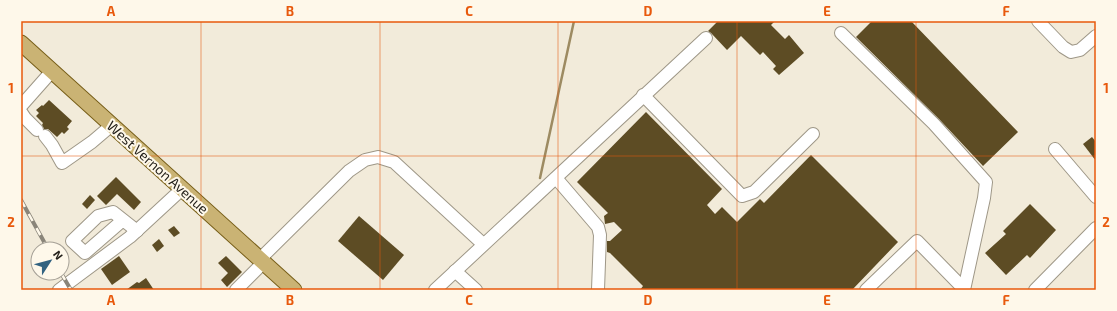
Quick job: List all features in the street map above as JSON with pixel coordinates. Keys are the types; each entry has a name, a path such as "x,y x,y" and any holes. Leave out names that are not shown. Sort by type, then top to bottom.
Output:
{"main road":[{"name":"West Vernon Avenue","path":"21,43 294,290"}],"street":[{"path":"1038,21 1071,52 1080,50 1096,36"},
{"path":"841,32 934,124 986,182 984,198 964,290"},
{"path":"435,290 706,38"},
{"path":"21,106 52,71"},
{"path":"644,95 742,196 754,192 813,134"},
{"path":"21,112 52,145 62,163 92,142 112,125"},
{"path":"1055,149 1096,197"},
{"path":"241,288 262,261 349,171 365,160 378,157 394,162 483,244"},
{"path":"556,178 598,227 600,235 598,290"},
{"path":"59,290 138,231 182,189"},
{"path":"123,220 138,231"},
{"path":"1035,290 1096,228"},
{"path":"866,290 916,241 964,290"},
{"path":"455,271 476,290"}],"building":[{"path":"718,21 775,21 771,25 785,39 789,35 804,53 779,75 773,69 776,66 763,52 760,55 741,36 727,50 708,31"},
{"path":"872,21 911,21 1018,132 983,166 939,119 856,37"},
{"path":"49,100 72,121 67,127 69,129 64,134 62,132 57,137 48,129 44,129 42,125 43,123 36,116 39,113 36,110"},
{"path":"646,112 722,189 707,205 715,214 722,207 737,222 760,199 764,203 811,155 898,242 852,290 640,290 643,286 610,253 607,252 607,241 610,241 622,230 614,222 605,224 604,216 608,213 577,182"},
{"path":"1092,137 1096,142 1096,161 1083,144"},
{"path":"116,177 141,202 134,210 117,194 106,205 97,196"},
{"path":"90,195 95,200 87,209 82,204"},
{"path":"1030,204 1056,230 1030,258 1027,255 1006,275 985,253 1006,234 1003,231"},
{"path":"359,216 404,255 383,280 338,241"},
{"path":"174,226 180,233 174,237 168,230"},
{"path":"159,239 164,246 157,252 152,245"},
{"path":"119,256 130,272 112,285 101,269"},
{"path":"226,256 242,272 227,287 221,280 228,273 218,263"},
{"path":"146,278 154,290 126,290 137,282 139,283"}],"waterway":[{"path":"540,178 574,21"}],"railway":[{"path":"21,200 44,241"},
{"path":"66,281 71,290"}]}
